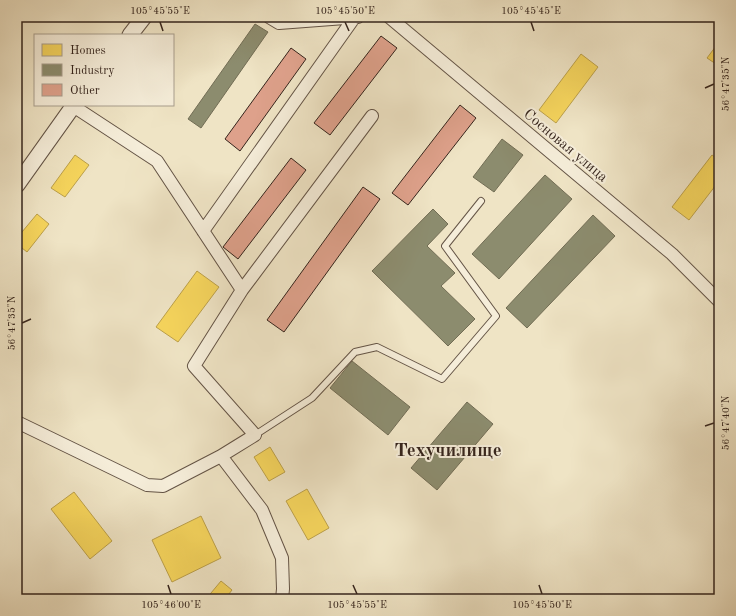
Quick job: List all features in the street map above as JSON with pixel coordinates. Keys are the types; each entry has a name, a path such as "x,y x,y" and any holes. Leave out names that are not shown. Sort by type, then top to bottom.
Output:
{"street":[{"path":"269,17 279,23 356,18"},
{"name":"Сосновая улица","path":"389,17 672,254 717,294"},
{"path":"203,231 356,18"},
{"path":"17,185 74,106 157,161 242,290"},
{"path":"17,422 146,485 163,486 221,456 255,435 194,366 242,290 372,116"},
{"path":"221,456 262,510 282,558 282,599"}],"lane":[{"path":"255,435 312,398 355,352 377,347 442,379 496,316 445,246 481,201"}],"building: Homes":[{"path":"719,42 719,66 707,58"},
{"path":"581,54 598,67 556,123 539,110"},
{"path":"75,155 89,165 65,197 51,188"},
{"path":"712,155 719,160 719,181 689,220 672,207"},
{"path":"37,214 49,224 27,252 17,244 17,238"},
{"path":"197,271 219,287 178,342 156,327"},
{"path":"270,447 285,472 269,481 254,457"},
{"path":"307,489 329,528 308,540 286,501"},
{"path":"74,492 112,541 90,559 51,509"},
{"path":"201,516 221,558 172,582 152,540"},
{"path":"221,581 232,590 225,599 206,599"}],"building: Industry":[{"path":"255,24 268,32 201,128 188,119"},
{"path":"502,139 523,155 494,192 473,177"},
{"path":"545,175 572,199 499,279 472,254"},
{"path":"433,209 448,224 427,246 455,273 441,286 475,319 448,346 372,271"},
{"path":"593,215 615,236 527,328 506,308"},
{"path":"352,361 410,407 388,435 330,388"},
{"path":"467,402 493,424 437,490 411,468"}],"building: Other":[{"path":"381,36 397,48 330,135 314,123"},
{"path":"291,48 306,59 240,151 225,139"},
{"path":"460,105 476,118 408,205 392,193"},
{"path":"291,158 306,170 238,259 223,247"},
{"path":"363,187 380,199 284,332 267,320"}],"district":[{"name":"Техучилище","path":"448,449"}]}
